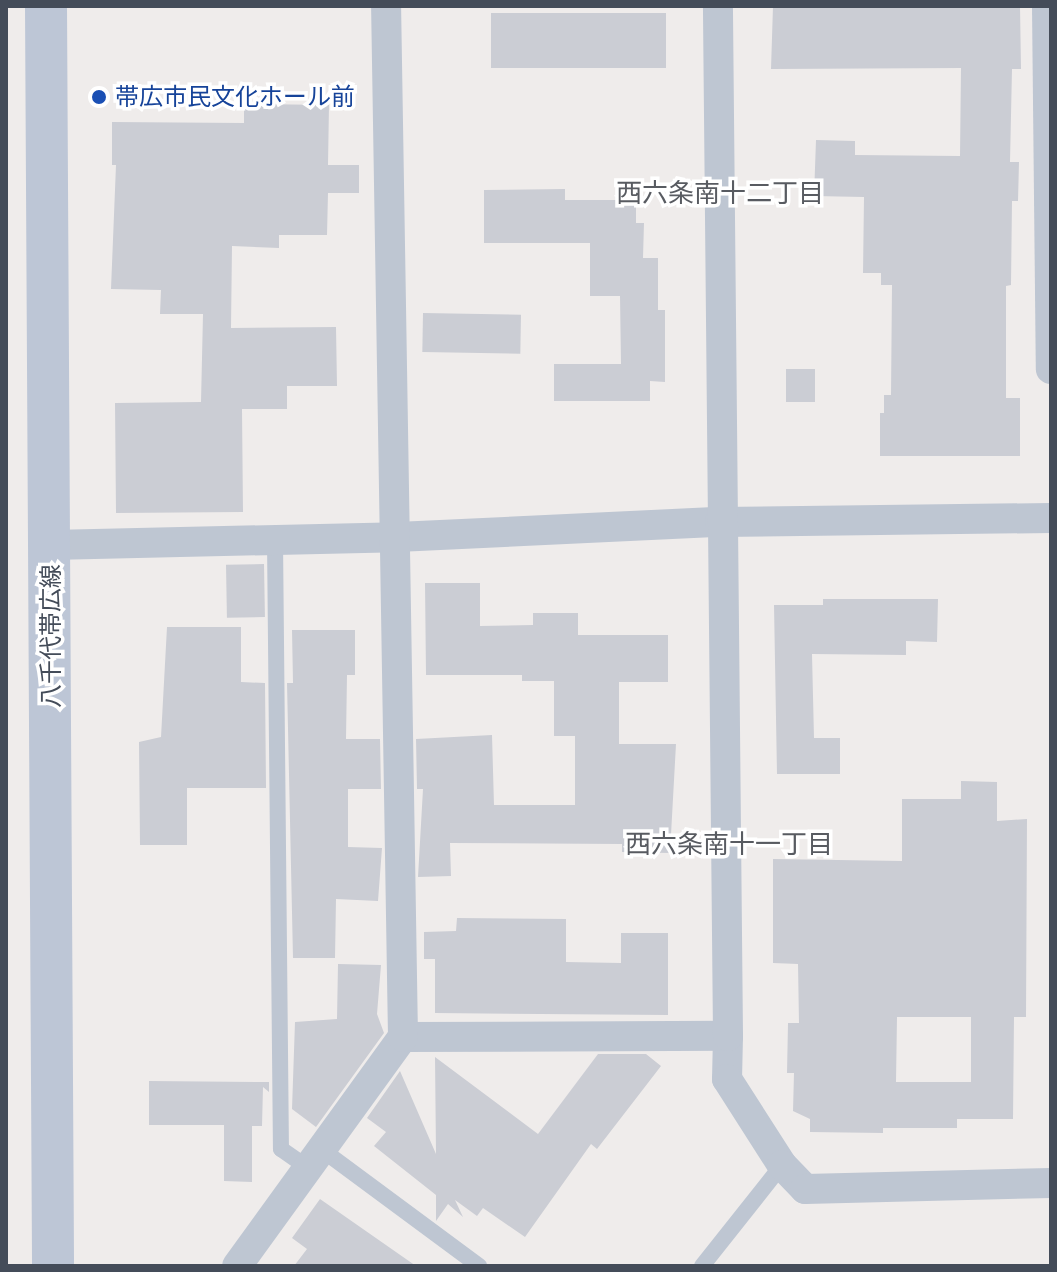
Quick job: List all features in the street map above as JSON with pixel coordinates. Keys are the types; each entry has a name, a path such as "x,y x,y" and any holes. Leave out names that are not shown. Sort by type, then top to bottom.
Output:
{"main road":[{"name":"八千代帯広線","path":"46,6 53,1266"}],"street":[{"path":"237,1266 403,1037 386,6"},
{"path":"718,6 727,1079 782,1165 805,1189 1051,1183"},
{"path":"1047,6 1051,369"},
{"path":"51,545 397,537 720,522 1051,518"},
{"path":"403,1037 728,1036"}],"lane":[{"path":"275,540 281,1149 314,1158 479,1266"},
{"path":"702,1266 782,1165"}],"building":[{"path":"773,6 1020,6 1021,69 1012,69 1010,162 1019,162 1018,201 1012,201 1011,285 1006,286 1006,398 1020,398 1020,456 880,456 880,413 884,413 884,395 891,395 892,285 881,285 881,273 863,273 864,197 814,196 816,140 855,141 855,155 960,156 961,68 771,69"},
{"path":"491,13 666,13 666,68 491,68"},
{"path":"244,104 329,105 328,165 359,165 359,193 328,193 327,235 279,235 279,248 232,246 231,328 336,327 337,386 287,386 287,409 242,409 243,512 116,513 115,403 201,402 203,314 160,314 161,290 111,289 116,165 112,165 112,122 244,123"},
{"path":"565,189 565,200 636,200 636,223 644,223 643,258 658,258 658,310 665,310 665,382 650,381 650,401 554,401 554,364 621,364 620,296 590,296 590,243 484,243 484,190"},
{"path":"423,313 521,315 520,354 422,352"},
{"path":"786,369 815,369 815,402 786,402"},
{"path":"264,564 265,617 227,618 226,565"},
{"path":"425,583 480,583 480,626 533,625 533,613 578,613 578,635 668,635 668,682 619,682 619,744 676,744 670,853 622,852 622,844 450,843 451,876 418,877 423,789 417,789 416,739 492,735 494,805 575,805 575,736 554,736 554,681 522,681 522,675 426,675"},
{"path":"823,599 938,599 937,642 906,641 906,655 812,654 814,738 840,738 840,774 777,774 774,605 823,605"},
{"path":"167,627 241,627 241,682 265,683 266,788 187,788 187,845 140,845 139,742 161,737"},
{"path":"292,630 355,630 355,675 347,675 346,739 380,739 381,789 348,789 348,847 382,848 378,901 336,899 335,958 293,958 287,683 293,683"},
{"path":"961,781 997,782 997,821 1027,819 1026,1017 1014,1017 1013,1119 957,1119 957,1128 883,1128 883,1133 810,1132 810,1119 793,1111 794,1073 787,1073 788,1023 799,1023 798,964 773,963 773,859 902,861 902,799 961,799","holes":["897,1017 971,1017 971,1082 896,1082"]},
{"path":"457,918 566,919 566,962 621,963 621,933 668,933 668,1015 435,1013 435,959 424,959 424,932 456,931"},
{"path":"338,964 381,965 377,1014 384,1033 316,1127 292,1109 295,1022 337,1019"},
{"path":"598,1054 646,1054 661,1066 597,1149 591,1144 525,1237 483,1208 477,1216 455,1200 463,1217 448,1204 436,1221 436,1195 374,1146 386,1132 367,1118 400,1071 436,1154 435,1057 538,1134"},
{"path":"149,1081 269,1082 269,1092 263,1087 262,1126 252,1126 252,1182 224,1181 224,1125 149,1125"},
{"path":"320,1199 416,1266 294,1266 307,1249 292,1238"}],"place":[{"name":"帯広市民文化ホール前","path":"99,97"}],"district":[{"name":"西六条南十二丁目","path":"720,193"},
{"name":"西六条南十一丁目","path":"729,844"}]}
